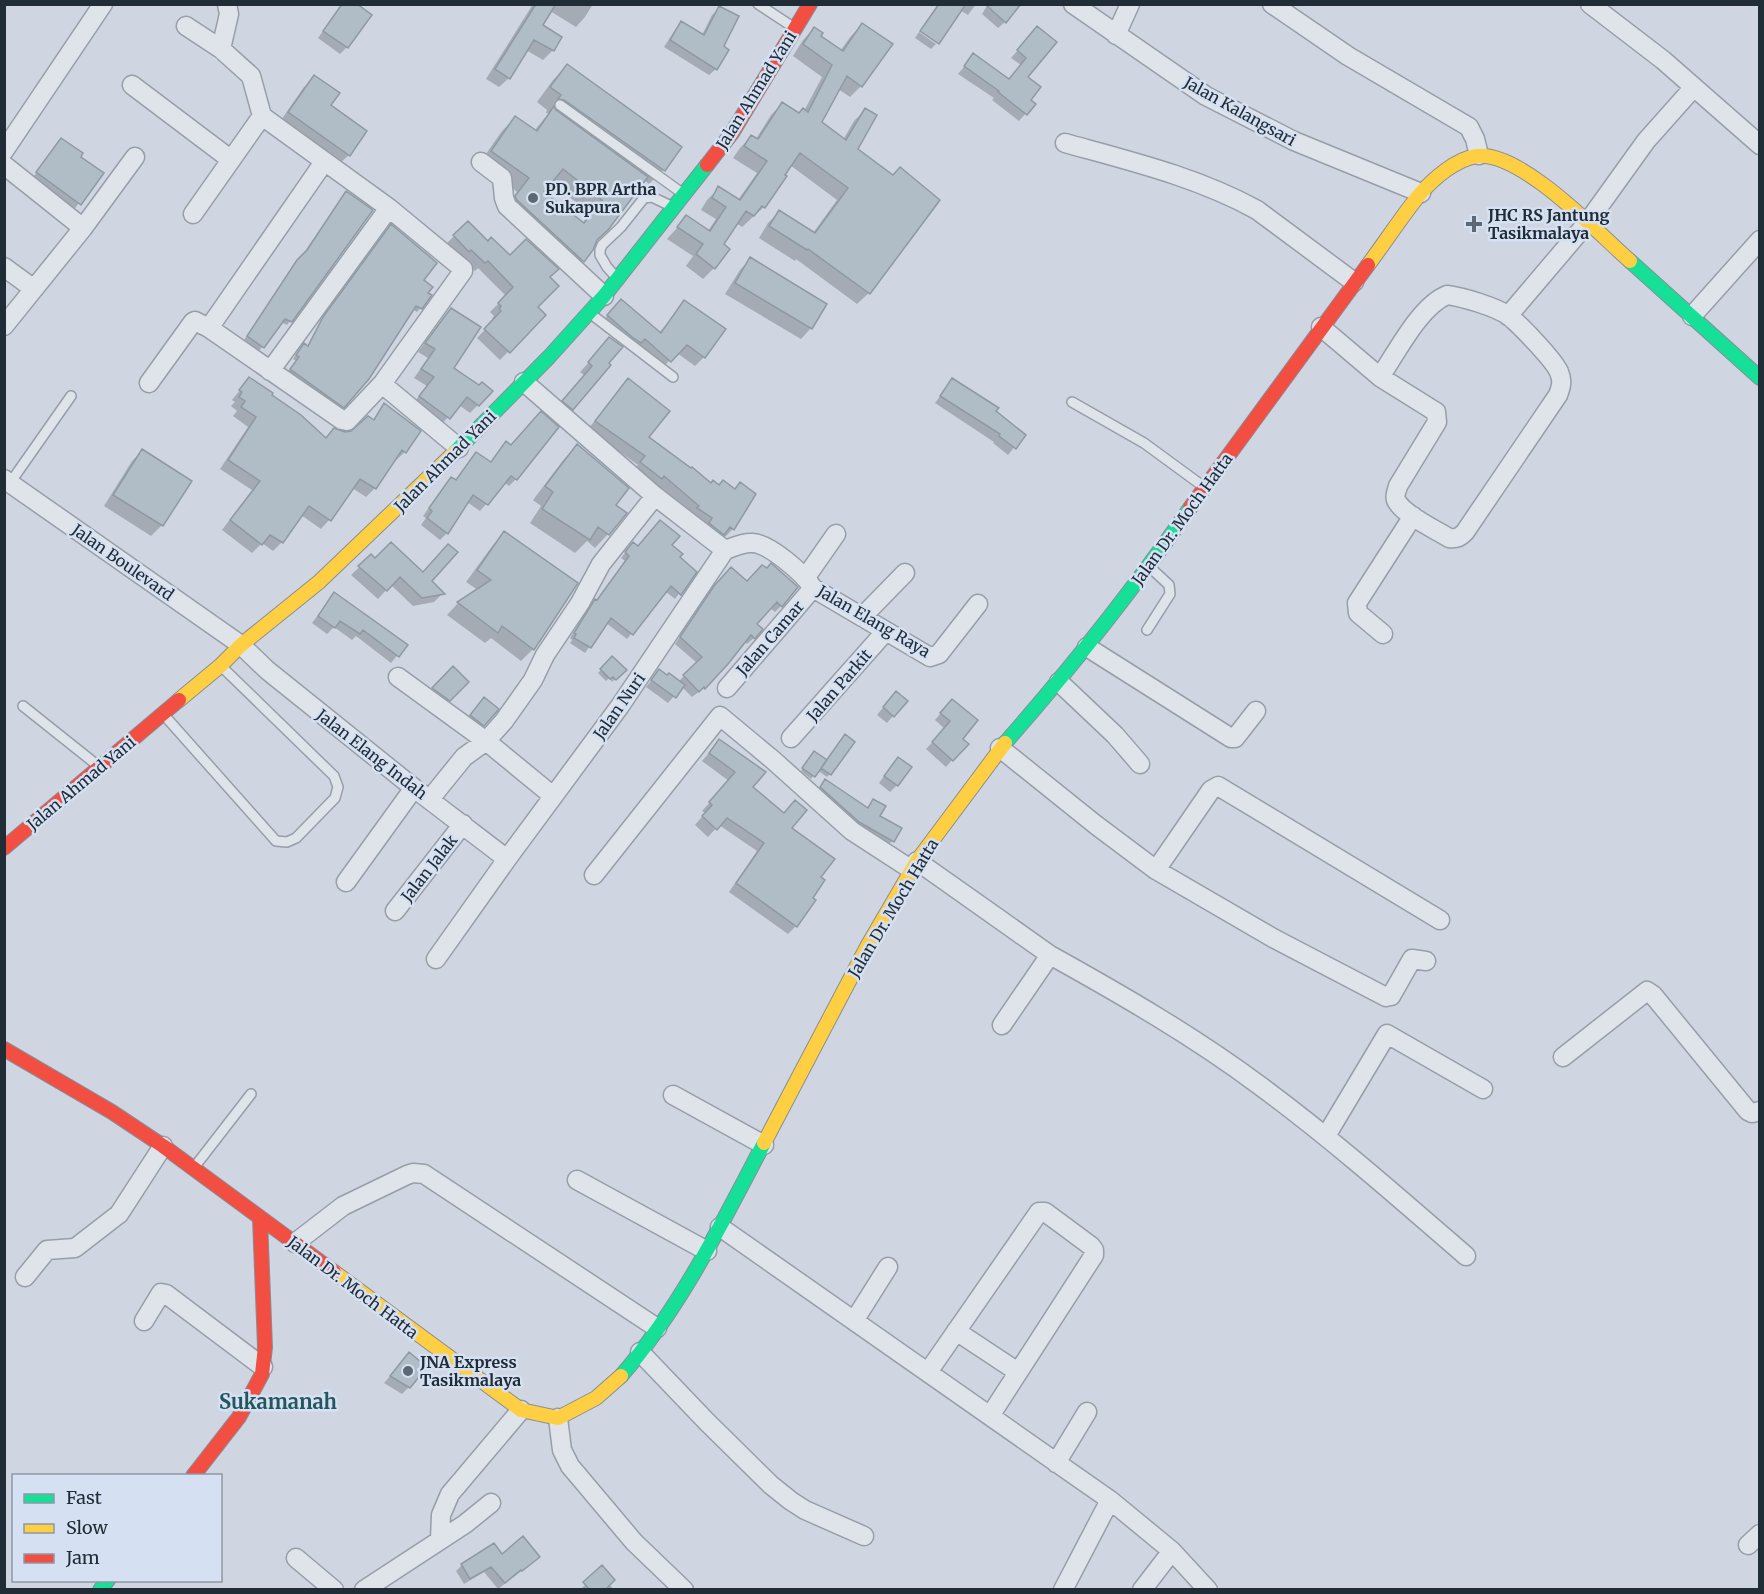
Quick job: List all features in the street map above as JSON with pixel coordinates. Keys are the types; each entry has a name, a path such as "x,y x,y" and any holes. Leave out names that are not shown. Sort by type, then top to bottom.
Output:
{"main road":[{"name":"Jalan Ahmad Yani","path":"4,848 220,666 241,645 320,582 524,382 618,280 732,133 810,4"},
{"name":"Jalan Dr. Moch Hatta","path":"4,1049 102,1106 163,1146 520,1410 558,1418 596,1398 620,1377 640,1352 707,1251 868,945 915,865 1000,748 1059,682 1149,566 1421,192 1448,169 1467,158 1479,155"},
{"path":"1479,155 1494,157 1534,178 1587,222 1760,378"},
{"path":"195,1474 239,1416 258,1383 263,1367 266,1347 261,1219"}],"street":[{"path":"4,151 103,4"},
{"path":"221,49 229,14 227,4"},
{"name":"Jalan Kalangsari","path":"1073,4 1206,96 1344,163 1421,192"},
{"path":"1116,35 1130,4"},
{"path":"1272,4 1348,56 1469,127 1479,155"},
{"path":"1590,4 1663,60 1760,145"},
{"path":"149,383 193,322 198,322 345,422 381,384 463,271 463,268 389,208 262,116 251,76 221,49 186,27"},
{"path":"132,86 230,159"},
{"path":"1508,316 1587,222 1646,141 1694,87"},
{"path":"193,214 262,116"},
{"path":"1065,143 1163,171 1240,201 1257,210 1354,282"},
{"path":"4,326 83,228 135,157"},
{"path":"209,328 324,162"},
{"path":"482,162 502,178 507,206 604,296"},
{"path":"4,165 83,228"},
{"path":"270,371 389,208"},
{"path":"1692,316 1760,240"},
{"path":"4,267 34,289"},
{"path":"1321,327 1380,377 1436,412 1437,422 1398,486 1395,496 1397,502 1413,516 1449,538 1458,538 1465,532 1558,395 1562,383 1552,361 1508,316 1462,297 1447,295 1437,299 1426,309 1380,377"},
{"path":"524,382 655,496 725,550"},
{"path":"381,384 459,448"},
{"name":"Jalan Boulevard","path":"7,481 241,645"},
{"path":"430,799 464,757 486,741 504,721 533,680 545,655 580,603 601,564 655,496"},
{"path":"1383,634 1358,613 1357,603 1413,516"},
{"name":"Jalan Camar","path":"727,688 810,582 836,534"},
{"name":"Jalan Elang Raya","path":"725,550 743,543 757,543 764,546 810,582 862,617 930,657 939,654 978,604"},
{"name":"Jalan Nuri","path":"436,959 620,706 725,550"},
{"path":"862,617 905,573"},
{"name":"Jalan Parkit","path":"791,738 886,631"},
{"name":"Jalan Elang Indah","path":"241,645 267,670 507,859"},
{"path":"1086,647 1231,738 1235,738 1256,711"},
{"path":"398,677 486,741 554,796"},
{"path":"1059,682 1115,735 1140,764"},
{"path":"594,875 720,716 774,760 852,831 915,865 1050,955 1139,1005 1257,1083 1326,1136 1466,1256"},
{"path":"1000,748 1156,870 1273,939 1386,997 1391,996 1412,958 1426,961"},
{"path":"1156,870 1211,790 1218,786 1440,920"},
{"path":"346,882 414,788"},
{"name":"Jalan Jalak","path":"395,911 463,824"},
{"path":"1002,1025 1050,955"},
{"path":"1563,1057 1647,991 1653,995 1748,1111 1752,1113 1760,1111"},
{"path":"1326,1136 1387,1034 1483,1089"},
{"path":"673,1095 764,1144"},
{"path":"25,1277 47,1250 75,1248 119,1214 163,1146"},
{"path":"295,1243 343,1206 407,1175 424,1174 657,1328"},
{"path":"577,1180 707,1251"},
{"path":"928,1372 1039,1212 1044,1212 1091,1246 1095,1252 990,1416"},
{"path":"720,1227 1110,1500 1172,1551 1208,1590"},
{"path":"854,1321 888,1267"},
{"path":"144,1321 161,1293 166,1294 263,1367"},
{"path":"956,1331 1017,1372"},
{"path":"640,1352 707,1422 784,1496 805,1510 864,1536"},
{"path":"440,1539 441,1515 450,1494 520,1410"},
{"path":"1056,1463 1087,1413"},
{"path":"558,1418 562,1450 570,1466 634,1542 684,1590"},
{"path":"1063,1590 1110,1500"},
{"path":"364,1590 465,1524 491,1503"},
{"path":"1142,1590 1172,1551"},
{"path":"296,1558 334,1590"}],"lane":[{"path":"758,4 795,28"},
{"path":"560,105 684,194"},
{"path":"618,280 600,255 602,245 621,227 644,198 652,197 673,207"},
{"path":"589,312 673,377"},
{"path":"7,481 71,396"},
{"path":"1072,402 1144,443 1204,488"},
{"path":"1147,630 1170,594 1170,589 1149,566"},
{"path":"162,714 276,841 287,842 296,838 335,798 338,787 334,776 220,666"},
{"path":"23,706 99,766"},
{"path":"193,1169 251,1094"}],"building":[{"path":"342,4 357,4 372,15 348,48 323,31"},
{"path":"536,4 556,4 543,25 562,37 554,51 534,40 510,79 495,69"},
{"path":"939,4 966,4 939,44 920,31"},
{"path":"985,4 1021,4 1006,23"},
{"path":"719,6 739,16 724,46 729,50 717,70 670,40 681,21 704,35"},
{"path":"862,23 893,44 862,87 847,76 822,122 846,140 865,108 877,115 858,149 893,175 900,167 940,200 870,294 808,249 769,226 779,210 815,233 848,188 800,153 765,208 762,206 754,216 746,211 724,244 730,249 715,269 696,254 703,244 677,227 686,215 710,231 726,207 712,198 718,186 740,200 767,161 744,146 751,135 758,139 782,102 799,113 803,108 808,112 832,65 803,44 814,27 823,33 821,36 843,51"},
{"path":"1037,26 1057,42 1028,77 1041,87 1031,100 1036,104 1027,115 964,66 973,53 1009,79 1026,58 1017,50"},
{"path":"567,64 682,147 665,171 564,100 558,99 561,95 550,87"},
{"path":"314,75 340,93 331,105 367,131 350,156 288,112"},
{"name":"PD. BPR Artha Sukapura","path":"554,106 556,110 648,177 608,230 597,240 584,262 517,200 515,196 529,178 491,151 515,116 537,131","holes":["563,169 602,200 584,223 544,192"]},
{"path":"61,138 83,153 81,157 104,173 81,205 36,172"},
{"path":"346,191 373,210 292,322 285,319 264,348 247,336"},
{"path":"468,221 488,241 491,237 510,255 526,239 559,269 550,277 559,286 538,307 546,315 510,353 484,329 501,311 498,303 513,287 488,261 485,263 471,250 469,252 453,235"},
{"path":"391,224 437,263 424,280 433,287 428,293 432,295 422,309 416,306 369,379 344,408 290,369 299,357 296,355 304,343 308,346 323,317"},
{"path":"750,257 827,304 812,329 735,283"},
{"path":"621,299 661,333 684,300 726,329 705,358 687,345 671,362 645,339 641,343 607,315"},
{"path":"451,308 481,327 454,368 479,385 482,382 493,391 479,406 467,397 450,419 419,396 434,377 421,369 435,349 425,343"},
{"path":"609,337 623,347 573,410 562,401 592,366 588,362"},
{"path":"249,377 301,415 326,438 334,428 345,432 351,431 368,416 374,420 384,403 421,431 406,453 402,450 376,489 360,479 331,521 309,506 283,543 270,535 262,545 230,520 260,481 228,460 256,417 241,407 245,401 239,397 242,392 239,390"},
{"path":"628,378 670,411 649,437 711,483 713,480 719,485 723,480 735,489 740,482 756,494 734,530 730,527 724,535 709,523 712,518 697,508 699,506 664,476 662,479 640,462 645,456 595,421"},
{"path":"952,378 999,408 996,411 1026,435 1016,449 999,436 1000,434 940,396"},
{"path":"541,411 559,427 517,480 511,476 488,505 473,495 448,534 427,518 432,511 429,508 451,477 456,480 476,452 491,462 506,441 511,445"},
{"path":"577,444 629,488 616,505 627,513 609,535 598,527 590,540 542,509 553,492 545,486"},
{"path":"142,449 192,481 163,526 113,495"},
{"path":"660,520 680,536 672,545 683,554 680,557 697,572 681,595 671,586 633,635 611,618 591,648 574,638 576,634 574,633 595,599 597,600 629,556 625,552 633,542 638,546"},
{"path":"504,531 578,583 534,650 502,626 498,633 457,602 491,580 477,570"},
{"path":"391,542 423,572 448,544 458,552 432,581 445,594 422,598 400,577 387,591 358,566 371,554 375,558"},
{"path":"771,563 798,587 782,607 777,602 757,624 763,629 755,639 751,635 728,664 705,689 704,687 699,692 683,675 702,657 680,637 714,586 731,567 747,581 762,565 767,568"},
{"path":"334,592 408,645 399,657 363,630 360,634 340,621 335,628 318,616"},
{"path":"612,656 627,670 616,680 613,677 610,679 600,669"},
{"path":"453,666 469,682 450,701 432,688"},
{"path":"659,669 667,675 669,673 685,685 676,698 651,680"},
{"path":"896,691 908,701 894,717 883,707"},
{"path":"484,697 499,709 484,726 470,715"},
{"path":"952,699 978,720 963,739 969,744 953,761 932,742 950,721 940,713"},
{"path":"845,734 855,742 831,775 821,768"},
{"path":"719,739 766,772 753,787 784,813 795,800 807,810 792,828 835,859 821,877 825,880 813,898 816,900 797,927 736,883 764,843 727,818 717,830 702,816 712,805 709,802 735,772 709,753"},
{"path":"814,751 827,760 815,777 802,768"},
{"path":"898,757 912,767 898,786 884,776"},
{"path":"825,779 868,808 873,799 886,806 880,816 902,828 894,842 859,822 820,787"},
{"name":"JNA Express Tasikmalaya","path":"409,1352 427,1367 410,1388 390,1376"},
{"path":"523,1536 540,1557 505,1583 491,1567 470,1579 461,1564 494,1543 502,1554"},
{"path":"602,1565 615,1580 605,1590 590,1590 583,1582"}],"traffic: fast":[{"path":"455,452 549,357 604,296 707,165"},
{"path":"1630,261 1760,378"},
{"path":"1005,743 1101,628 1190,508"},
{"path":"621,1376 663,1322 682,1293 764,1143"},
{"path":"100,1590 106,1582"}],"traffic: slow":[{"path":"1368,265 1420,194 1453,165 1477,156 1495,158 1515,166 1536,180 1579,214 1630,261"},
{"path":"179,700 241,645 319,582 455,452"},
{"path":"764,1143 868,945 917,861 1005,743"},
{"path":"334,1272 521,1410 558,1418 596,1398 621,1376"}],"traffic: jam":[{"path":"707,165 732,133 810,4"},
{"path":"1190,508 1368,265"},
{"path":"4,848 179,700"},
{"path":"4,1049 112,1112 163,1146 334,1272"},
{"path":"195,1474 239,1417 262,1374 265,1347 260,1219"}],"place":[{"name":"PD. BPR Artha Sukapura","path":"533,198"},
{"name":"JHC RS Jantung Tasikmalaya","path":"1474,224"},
{"name":"JNA Express Tasikmalaya","path":"408,1371"}],"district":[{"name":"Sukamanah","path":"278,1401"}]}
